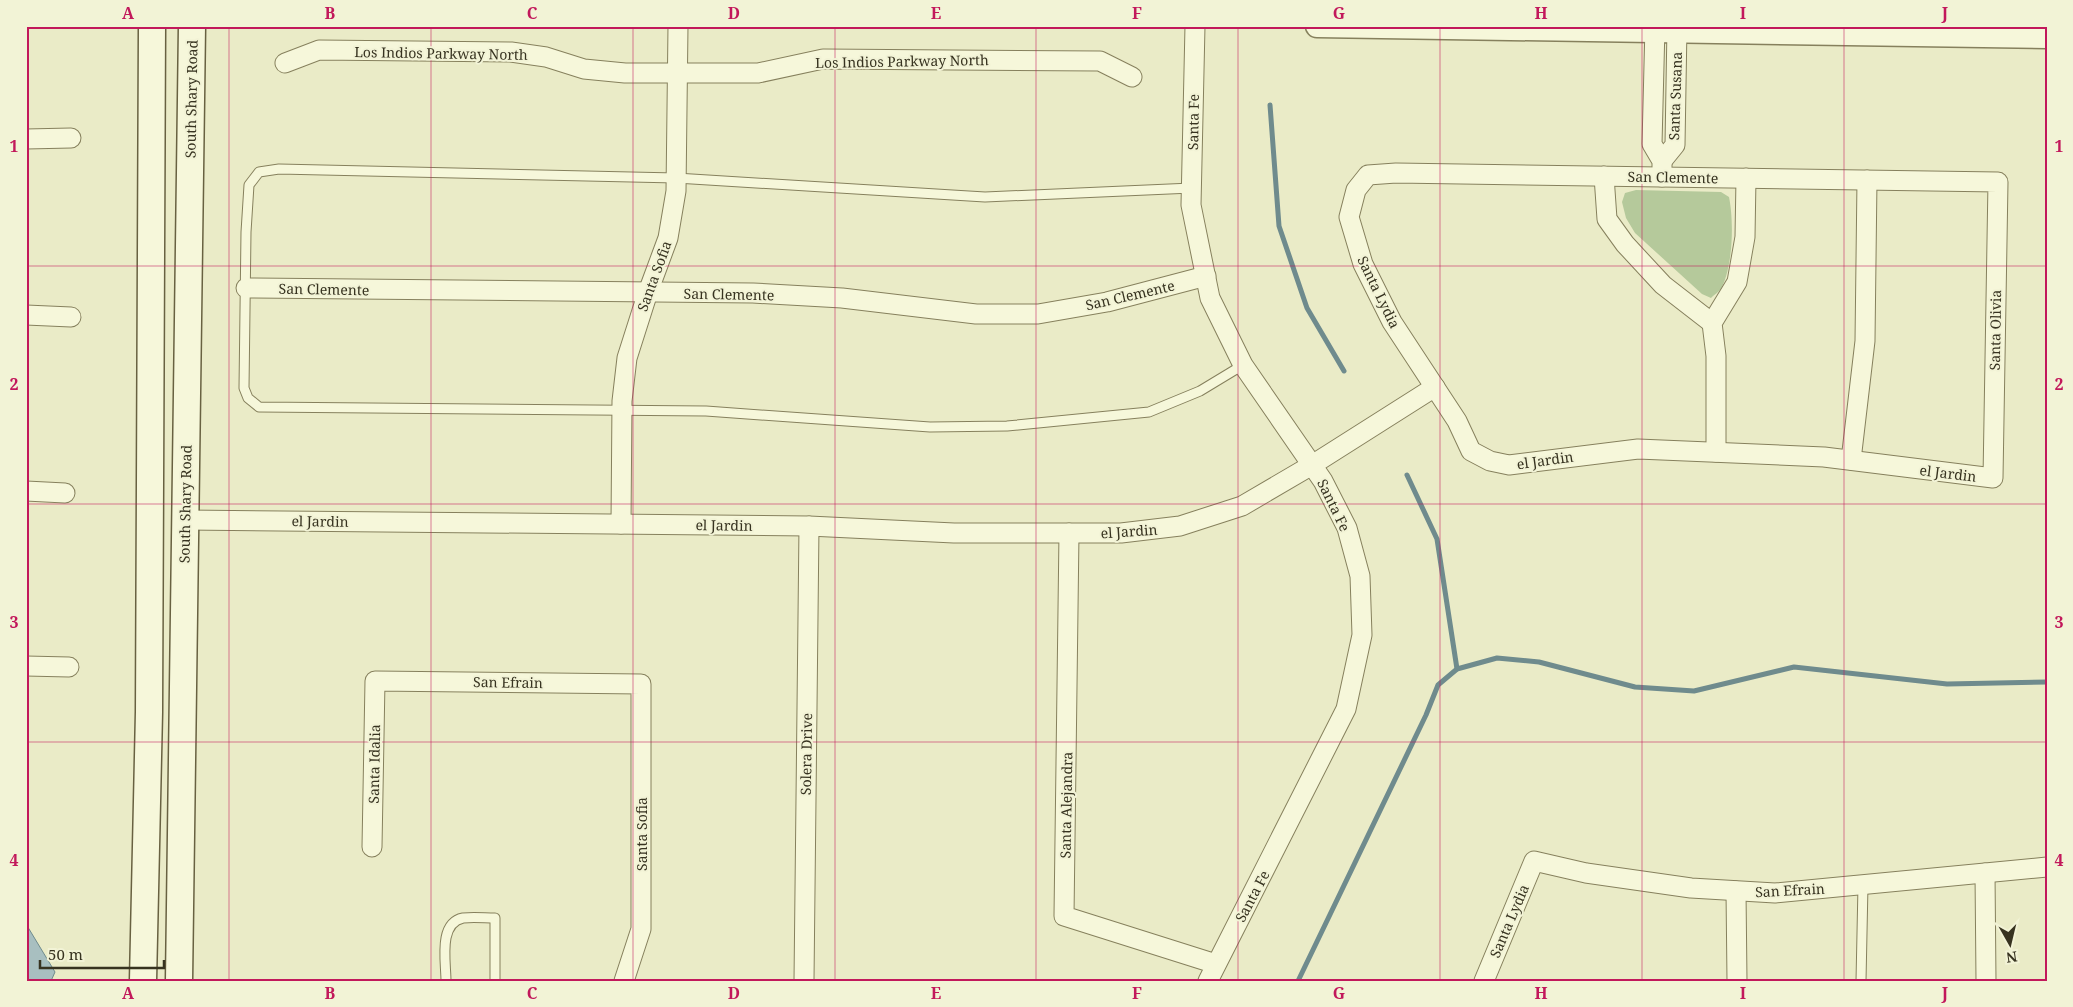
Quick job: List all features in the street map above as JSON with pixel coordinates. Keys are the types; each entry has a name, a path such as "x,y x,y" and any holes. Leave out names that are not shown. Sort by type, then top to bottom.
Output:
{"main road":[{"path":"143,981 149,702 152,26"},
{"name":"South Shary Road","path":"179,981 192,26"}],"street":[{"name":"Santa Sofia","path":"621,524 622,409 627,358 668,238 676,191 678,26"},
{"name":"Santa Fe","path":"1195,26 1191,205 1210,298 1243,366 1323,481 1347,528 1360,576 1362,635 1346,709 1212,972"},
{"path":"1317,26 1666,29 2047,37"},
{"name":"Santa Susana","path":"1662,169 1652,144 1666,29"},
{"name":"Los Indios Parkway North","path":"284,64 319,50 511,52 546,57 584,69 626,73 758,73 823,59 1100,61 1132,77"},
{"path":"26,139 71,138"},
{"name":"San Clemente","path":"1356,190 1368,175 1396,173 1604,176 1662,169 1746,178 1998,182"},
{"path":"1604,176 1607,219 1625,244 1663,285 1712,322"},
{"path":"1716,452 1716,356 1712,322 1737,282 1745,237 1746,178"},
{"path":"1851,460 1865,341 1868,180"},
{"name":"Santa Olivia","path":"1993,478 1998,182"},
{"name":"Santa Lydia","path":"1356,190 1349,217 1363,264 1392,322 1435,387"},
{"name":"San Clemente","path":"246,288 763,294 842,298 976,314 1038,314 1107,302 1206,276"},
{"path":"26,315 71,317"},
{"name":"el Jardin","path":"185,520 809,526 954,533 1121,533 1180,526 1242,506 1435,387 1457,421 1470,451 1490,461 1508,465 1638,448 1824,457 1993,478"},
{"path":"26,491 66,493"},
{"name":"Solera Drive","path":"804,981 809,526"},
{"name":"Santa Alejandra","path":"1069,534 1064,916 1212,972"},
{"path":"26,666 69,667"},
{"name":"San Efrain","path":"375,680 641,684"},
{"name":"Santa Idalia","path":"372,847 375,680"},
{"name":"Santa Sofia","path":"624,981 641,929 641,684"},
{"name":"Santa Lydia","path":"1484,981 1534,861"},
{"name":"San Efrain","path":"1534,861 1586,873 1691,888 1775,893 2047,866"},
{"path":"1985,873 1986,981"},
{"path":"1736,891 1737,981"}],"lane":[{"path":"1192,188 985,197 676,178 289,170 259,172 249,186 244,388 248,398 259,407 706,411 930,427 1007,426 1149,412 1200,391 1243,366"},
{"path":"1861,981 1863,884"},
{"path":"446,981 445,934 451,925 462,918 495,918 495,981"}],"green space":[{"path":"1636,190 1721,192 1729,197 1732,218 1732,242 1728,267 1722,287 1711,298 1702,294 1635,233 1626,218 1622,202 1625,193"}],"water":[{"path":"26,924 55,972 51,981 26,981"}],"waterway":[{"path":"1270,105 1279,226 1307,308 1344,371"},
{"path":"1407,475 1437,539 1457,669"},
{"path":"1298,981 1426,715 1438,685 1457,669 1497,658 1539,662 1635,687 1694,691 1794,667 1947,684 2047,682"}]}
